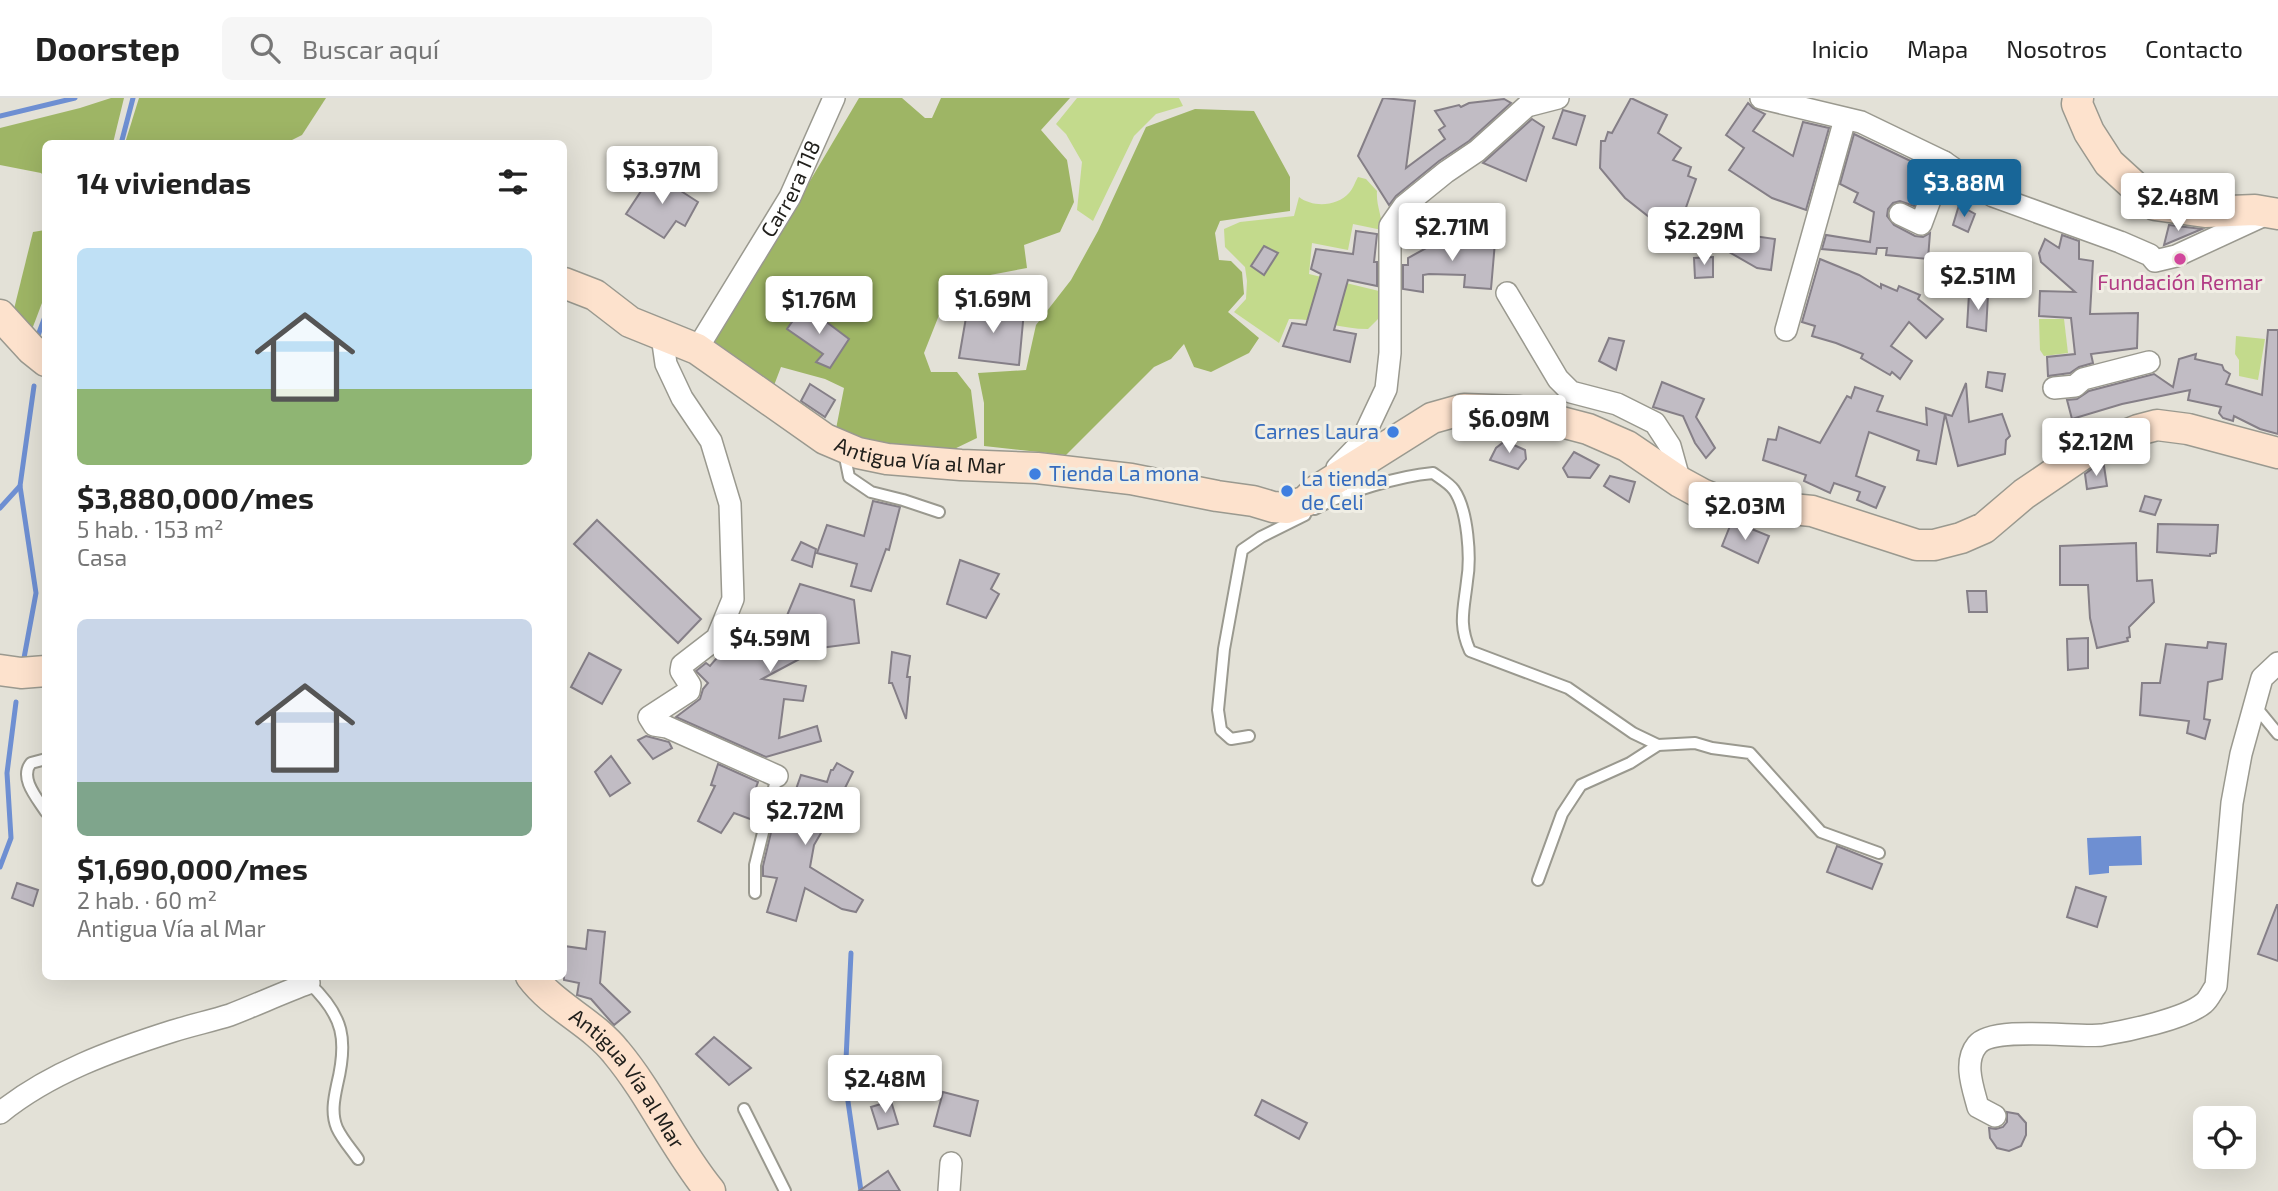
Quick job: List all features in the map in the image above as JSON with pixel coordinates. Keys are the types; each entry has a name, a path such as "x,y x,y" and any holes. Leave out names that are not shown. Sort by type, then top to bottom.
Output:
{"main road":[{"path":"2078,98 2077,104 2089,132 2109,163 2155,205 2205,212 2255,210 2275,213"},
{"name":"Antigua Vía al Mar","path":"567,284 595,295 630,322 697,349 825,439 843,448 887,459 1037,468 1131,479 1253,501 1273,508 1287,508 1306,501 1312,502 1432,418 1464,408 1519,411 1588,429 1627,446 1680,482 1722,502 1812,510 1917,545 1934,545 1984,528 2024,494 2090,449 2157,425 2188,429 2278,453"},
{"path":"0,315 42,358"},
{"path":"0,670 21,673 42,671"},
{"name":"Antigua Vía al Mar","path":"535,980 615,1050 690,1167 710,1191"}],"street":[{"name":"Carrera 118","path":"697,349 790,197 834,98"},
{"path":"1312,502 1360,444 1386,389 1390,353 1391,226 1404,206 1477,151 1527,106 1558,98"},
{"path":"1761,98 1861,122 1944,162 1993,196 2120,242 2150,255 2155,261 2176,256 2275,213"},
{"path":"1786,330 1845,119"},
{"path":"1900,214 1921,224 1944,162"},
{"path":"1507,293 1558,379 1571,392 1617,404 1655,423 1670,446 1680,482"},
{"path":"662,336 666,364 682,398 710,441 730,504 733,599 717,638 682,666 681,671 690,685 689,691 649,717 654,725 667,727 778,776"},
{"path":"2054,388 2075,386 2083,379 2149,362"},
{"path":"1996,1116 1978,1107 1970,1076 1972,1055 1978,1044 1986,1038 2013,1035 2101,1035 2191,1012 2206,1002 2216,986 2232,803 2253,704 2262,678 2278,663"},
{"path":"0,1113 17,1099 62,1074 108,1054 229,1015 306,980"},
{"path":"949,1191 951,1163"}],"lane":[{"path":"843,448 849,477 871,492 939,512"},
{"path":"1249,736 1231,739 1221,730 1219,710 1224,649 1242,550 1312,502 1327,502 1409,475 1433,473 1454,489 1466,522 1468,578 1462,612 1463,635 1470,651 1568,688 1633,733 1658,745 1695,743 1750,753 1810,823 1821,832 1879,853"},
{"path":"2253,704 2278,734"},
{"path":"1538,880 1562,814 1581,785 1630,763 1658,745"},
{"path":"42,760 31,763 26,774 42,805"},
{"path":"755,893 755,865 778,776"},
{"path":"306,980 322,995 339,1023 344,1044 333,1104 334,1115 336,1126 358,1159"},
{"path":"744,1108 785,1191"}],"green space":[{"path":"111,98 124,98 114,140 42,140 42,174 0,165 0,128"},
{"path":"139,98 326,98 302,135 292,140 126,140"},
{"path":"859,98 902,98 925,118 932,118 941,98 1070,98 1041,130 1067,160 1074,202 1060,232 1024,245 1027,268 969,279 949,290 924,353 931,372 957,372 971,390 977,438 948,452 871,443 835,434 844,388 825,379 781,367 773,388 713,345"},
{"path":"1077,98 1179,98 1183,106 1156,114 1134,136 1093,221 1077,210 1082,162 1066,134 1056,124"},
{"path":"1195,109 1254,111 1290,177 1290,211 1220,221 1215,233 1219,260 1231,261 1242,272 1244,294 1228,312 1259,338 1249,353 1211,372 1194,367 1184,344 1171,359 1154,367 1066,455 984,446 984,403 978,373 1026,370 1036,325 1071,280 1098,231 1146,127"},
{"path":"1358,177 1366,179 1377,191 1382,230 1353,224 1348,250 1312,243 1309,274 1383,292 1379,318 1368,329 1289,319 1279,343 1234,312 1246,299 1247,281 1245,267 1225,247 1224,229 1240,222 1294,216 1299,197 1318,204 1339,201 1350,191"},
{"path":"42,230 42,303 31,332 14,309 33,232"},
{"path":"1969,255 1994,264 1988,282 1962,278 1963,266"},
{"path":"2039,319 2064,319 2068,353 2044,356 2040,350"},
{"path":"2236,336 2265,339 2258,380 2239,376 2239,360 2235,354"}],"water":[{"path":"2141,836 2142,865 2109,866 2109,873 2089,875 2087,838"}],"building":[{"path":"1383,98 1415,101 1406,168 1445,139 1439,130 1445,126 1435,111 1504,99 1511,103 1469,141 1396,196 1389,205 1358,156"},
{"path":"1631,98 1667,115 1658,133 1681,148 1673,160 1691,167 1688,176 1696,179 1683,216 1691,220 1677,239 1625,198 1600,168 1601,141 1605,141 1608,132 1612,133"},
{"path":"1748,103 1765,114 1753,131 1793,156 1803,122 1829,128 1806,210 1772,198 1729,170 1744,148 1726,135"},
{"path":"1563,110 1585,116 1576,145 1553,138"},
{"path":"1532,119 1544,127 1526,181 1483,163"},
{"path":"1854,134 1919,165 1912,176 1923,181 1914,206 1900,201 1893,203 1887,216 1894,225 1915,236 1923,237 1930,233 1928,259 1886,255 1887,248 1877,248 1876,254 1822,249 1826,235 1870,242 1874,212 1854,202 1858,193 1840,184"},
{"path":"653,173 698,202 685,226 676,221 664,238 626,214"},
{"path":"1959,205 1975,214 1968,232 1953,225"},
{"path":"2169,225 2202,229 2164,245"},
{"path":"1356,231 1377,234 1374,262 1377,262 1377,286 1348,280 1334,330 1356,334 1350,362 1283,346 1292,323 1306,325 1321,274 1311,269 1316,249 1353,254"},
{"path":"1733,233 1775,239 1771,270 1757,268 1729,252"},
{"path":"2062,235 2079,241 2079,259 2093,261 2090,314 2138,313 2137,348 2091,354 2093,363 2070,373 2048,376 2047,357 2075,354 2071,318 2039,316 2040,291 2075,292 2041,262 2039,253 2045,239 2059,248"},
{"path":"1463,239 1495,242 1491,289 1464,287 1465,275 1429,274 1423,275 1423,292 1403,289 1403,265 1408,265 1408,258 1432,245 1432,242"},
{"path":"1264,246 1278,253 1264,275 1251,266"},
{"path":"1713,257 1713,277 1695,278 1694,258"},
{"path":"1820,259 1859,275 1881,288 1881,284 1897,291 1899,286 1920,295 1918,299 1943,319 1926,338 1909,322 1891,346 1912,361 1900,379 1892,372 1890,375 1861,358 1863,354 1812,336 1815,326 1802,322"},
{"path":"1969,294 1988,295 1986,331 1967,327"},
{"path":"804,305 849,339 830,368 816,362 823,354 787,329"},
{"path":"968,306 1024,311 1019,365 959,358"},
{"path":"2268,330 2278,330 2278,434 2260,429 2234,416 2233,421 2223,418 2219,413 2221,407 2188,400 2190,390 2122,404 2072,419 2067,400 2077,399 2089,391 2154,374 2173,387 2179,359 2196,354 2195,359 2222,365 2230,374 2226,384 2262,395"},
{"path":"1609,338 1624,341 1616,370 1599,361"},
{"path":"1988,372 2005,374 2002,391 1986,387"},
{"path":"1662,382 1704,399 1696,417 1715,448 1706,458 1695,443 1683,416 1653,407"},
{"path":"1966,383 1969,422 2002,414 2010,436 2006,440 2005,454 1958,466 1945,414 1936,464 1917,460 1919,451 1869,432 1856,476 1885,487 1876,508 1857,500 1860,492 1834,483 1830,493 1804,481 1806,475 1763,460 1768,439 1776,440 1779,427 1820,443 1847,396 1851,398 1855,387 1883,396 1877,411 1927,425 1926,408 1952,416"},
{"path":"810,384 835,400 825,417 801,401"},
{"path":"1505,441 1525,450 1526,459 1518,469 1490,460 1496,448"},
{"path":"1574,452 1599,465 1590,478 1568,477 1563,468"},
{"path":"2104,466 2107,486 2087,489 2085,474 2093,468"},
{"path":"1610,476 1635,482 1629,502 1604,486"},
{"path":"2145,496 2161,500 2155,515 2140,511"},
{"path":"873,501 900,507 889,550 886,549 871,591 851,586 857,564 817,553 827,525 864,536"},
{"path":"597,520 701,619 678,643 574,544"},
{"path":"1732,521 1769,536 1758,563 1722,546"},
{"path":"2158,524 2218,525 2216,553 2210,556 2157,552"},
{"path":"801,542 816,549 812,567 792,560"},
{"path":"2136,543 2137,581 2152,580 2154,602 2129,627 2128,641 2097,648 2090,618 2088,585 2060,585 2060,546"},
{"path":"960,560 999,574 991,589 999,594 986,618 947,604"},
{"path":"800,584 854,600 859,643 820,648 762,679 806,686 803,701 784,699 779,738 817,726 821,741 766,757 676,717 700,699 708,683 696,671 706,663 710,666 729,644 737,629 741,632 779,635"},
{"path":"1967,591 1986,591 1987,612 1969,612"},
{"path":"2088,638 2088,668 2068,670 2067,639"},
{"path":"2208,642 2226,644 2222,679 2208,682 2204,719 2210,720 2205,739 2187,733 2189,721 2140,715 2142,683 2160,683 2166,644 2207,648"},
{"path":"892,652 910,656 906,719 892,683 889,683"},
{"path":"589,653 621,670 602,704 571,687"},
{"path":"646,736 669,742 672,748 653,759 638,740"},
{"path":"611,756 630,783 610,796 595,772"},
{"path":"837,763 853,772 814,845 810,867 863,900 856,912 842,909 805,888 796,921 767,912 777,878 763,876 763,866 777,807 788,812 801,775 827,782"},
{"path":"718,764 758,782 753,796 763,801 758,822 734,813 721,833 698,821 715,786 711,785"},
{"path":"1837,846 1882,864 1872,889 1827,872"},
{"path":"17,883 38,890 33,906 12,898"},
{"path":"2076,887 2106,897 2097,927 2067,917"},
{"path":"2278,905 2278,961 2258,954"},
{"path":"588,930 605,932 600,983 630,1012 614,1025 591,999 577,995 579,983 564,980 567,980 567,946 586,949"},
{"path":"714,1037 751,1068 729,1085 696,1054"},
{"path":"943,1092 978,1101 970,1136 934,1126"},
{"path":"1262,1100 1307,1123 1299,1139 1255,1115"},
{"path":"891,1101 898,1124 878,1129 871,1107"},
{"path":"2007,1112 2018,1114 2026,1123 2026,1135 2021,1146 2009,1151 1997,1148 1990,1138 1989,1128 2003,1127 2007,1122"},
{"path":"888,1171 900,1191 859,1191"}],"waterway":[{"path":"0,116 75,98"},
{"path":"122,140 133,98"},
{"path":"37,338 42,325"},
{"path":"0,508 20,486 34,386"},
{"path":"20,486 36,593 24,658"},
{"path":"0,867 11,838 7,773 16,702"},
{"path":"851,953 845,1081 861,1191"}],"place":[{"name":"Fundación Remar","path":"2180,259"},
{"name":"Carnes Laura","path":"1393,432"},
{"name":"Tienda La mona","path":"1035,474"},
{"name":"La tienda de Celi","path":"1287,491"}]}
